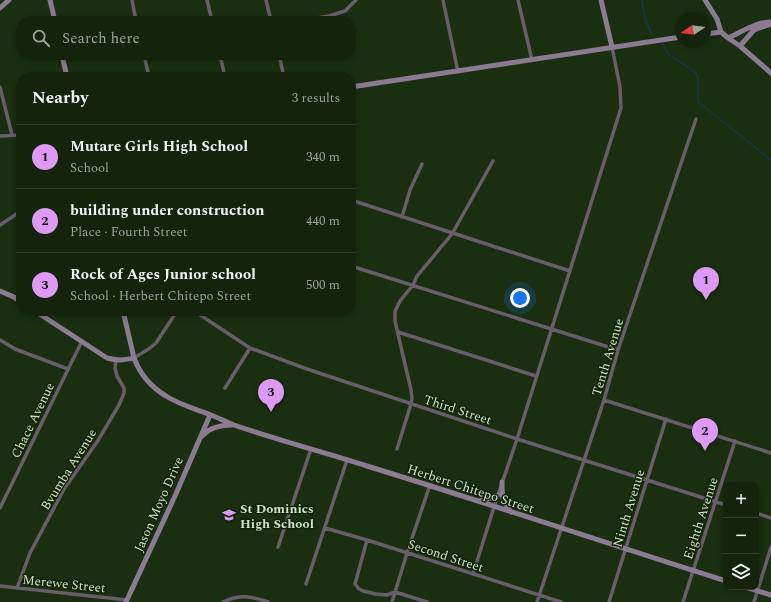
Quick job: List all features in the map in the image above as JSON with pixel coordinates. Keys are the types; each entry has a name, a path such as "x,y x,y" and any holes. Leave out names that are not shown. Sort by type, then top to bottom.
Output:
{"street":[{"path":"0,8 9,0"},
{"path":"50,0 54,16"},
{"path":"132,0 135,16"},
{"path":"207,0 211,16"},
{"path":"266,0 270,16"},
{"path":"329,16 345,11 356,0"},
{"path":"442,0 458,72"},
{"path":"518,0 532,60"},
{"path":"473,574 621,108 620,87 601,0"},
{"path":"705,0 717,19 721,32 740,46 771,73"},
{"path":"728,38 755,25 767,22 771,23"},
{"path":"740,46 754,30 771,23"},
{"path":"740,46 742,37 748,28"},
{"path":"711,33 721,32"},
{"path":"356,87 675,38"},
{"path":"63,60 66,72"},
{"path":"145,60 148,72"},
{"path":"221,60 224,72"},
{"path":"280,60 283,72"},
{"path":"0,87 12,135"},
{"name":"Tenth Avenue","path":"537,602 604,400 618,350 696,119"},
{"path":"0,136 16,135"},
{"path":"397,449 412,398 395,321 395,311 400,301 413,285 418,276 452,234 493,161"},
{"path":"402,216 410,190 422,164"},
{"path":"356,202 452,234 570,271"},
{"path":"0,225 16,214"},
{"path":"356,268 618,350"},
{"path":"0,290 16,298"},
{"path":"43,316 107,358 116,360 134,358 150,348 156,342 174,316"},
{"name":"Herbert Chitepo Street","path":"124,316 136,365 152,385 166,396 177,402 233,425 430,485 723,580"},
{"name":"Third Street","path":"202,316 250,348 307,369 517,439 723,503"},
{"path":"398,332 536,376"},
{"path":"0,340 15,349 68,370"},
{"name":"Chace Avenue","path":"0,508 82,341"},
{"path":"225,388 250,348"},
{"name":"Bvumba Avenue","path":"17,588 30,553 64,489 97,442 119,405 124,393 124,388 117,376 115,368 116,360"},
{"path":"604,400 771,453"},
{"name":"Jason Moyo Drive","path":"126,601 175,496 210,415"},
{"name":"Ninth Avenue","path":"610,602 666,420"},
{"path":"198,443 201,437 208,430 221,425 233,425"},
{"name":"Eighth Avenue","path":"683,602 735,441"},
{"path":"278,547 311,449"},
{"path":"306,584 347,460"},
{"path":"502,482 502,499 511,512"},
{"path":"392,602 430,485"},
{"path":"479,502 498,494"},
{"path":"759,514 771,518"},
{"name":"Second Street","path":"325,528 561,602"},
{"path":"367,540 355,584 359,589 376,594 387,595 396,592 428,602"},
{"path":"754,602 771,547"},
{"name":"Merewe Street","path":"0,586 126,601"},
{"path":"754,590 771,595"},
{"path":"223,602 232,598 241,597 255,598 268,602"}],"waterway":[{"path":"642,0 645,19 652,35"},
{"path":"663,44 668,54 695,72 698,77 698,102 771,160"}],"place":[{"name":"Mutare Girls High School","path":"706,300"},
{"name":"Rock of Ages Junior school","path":"271,412"},
{"name":"building under construction","path":"705,451"},
{"name":"St Dominics High School","path":"229,515"}]}
